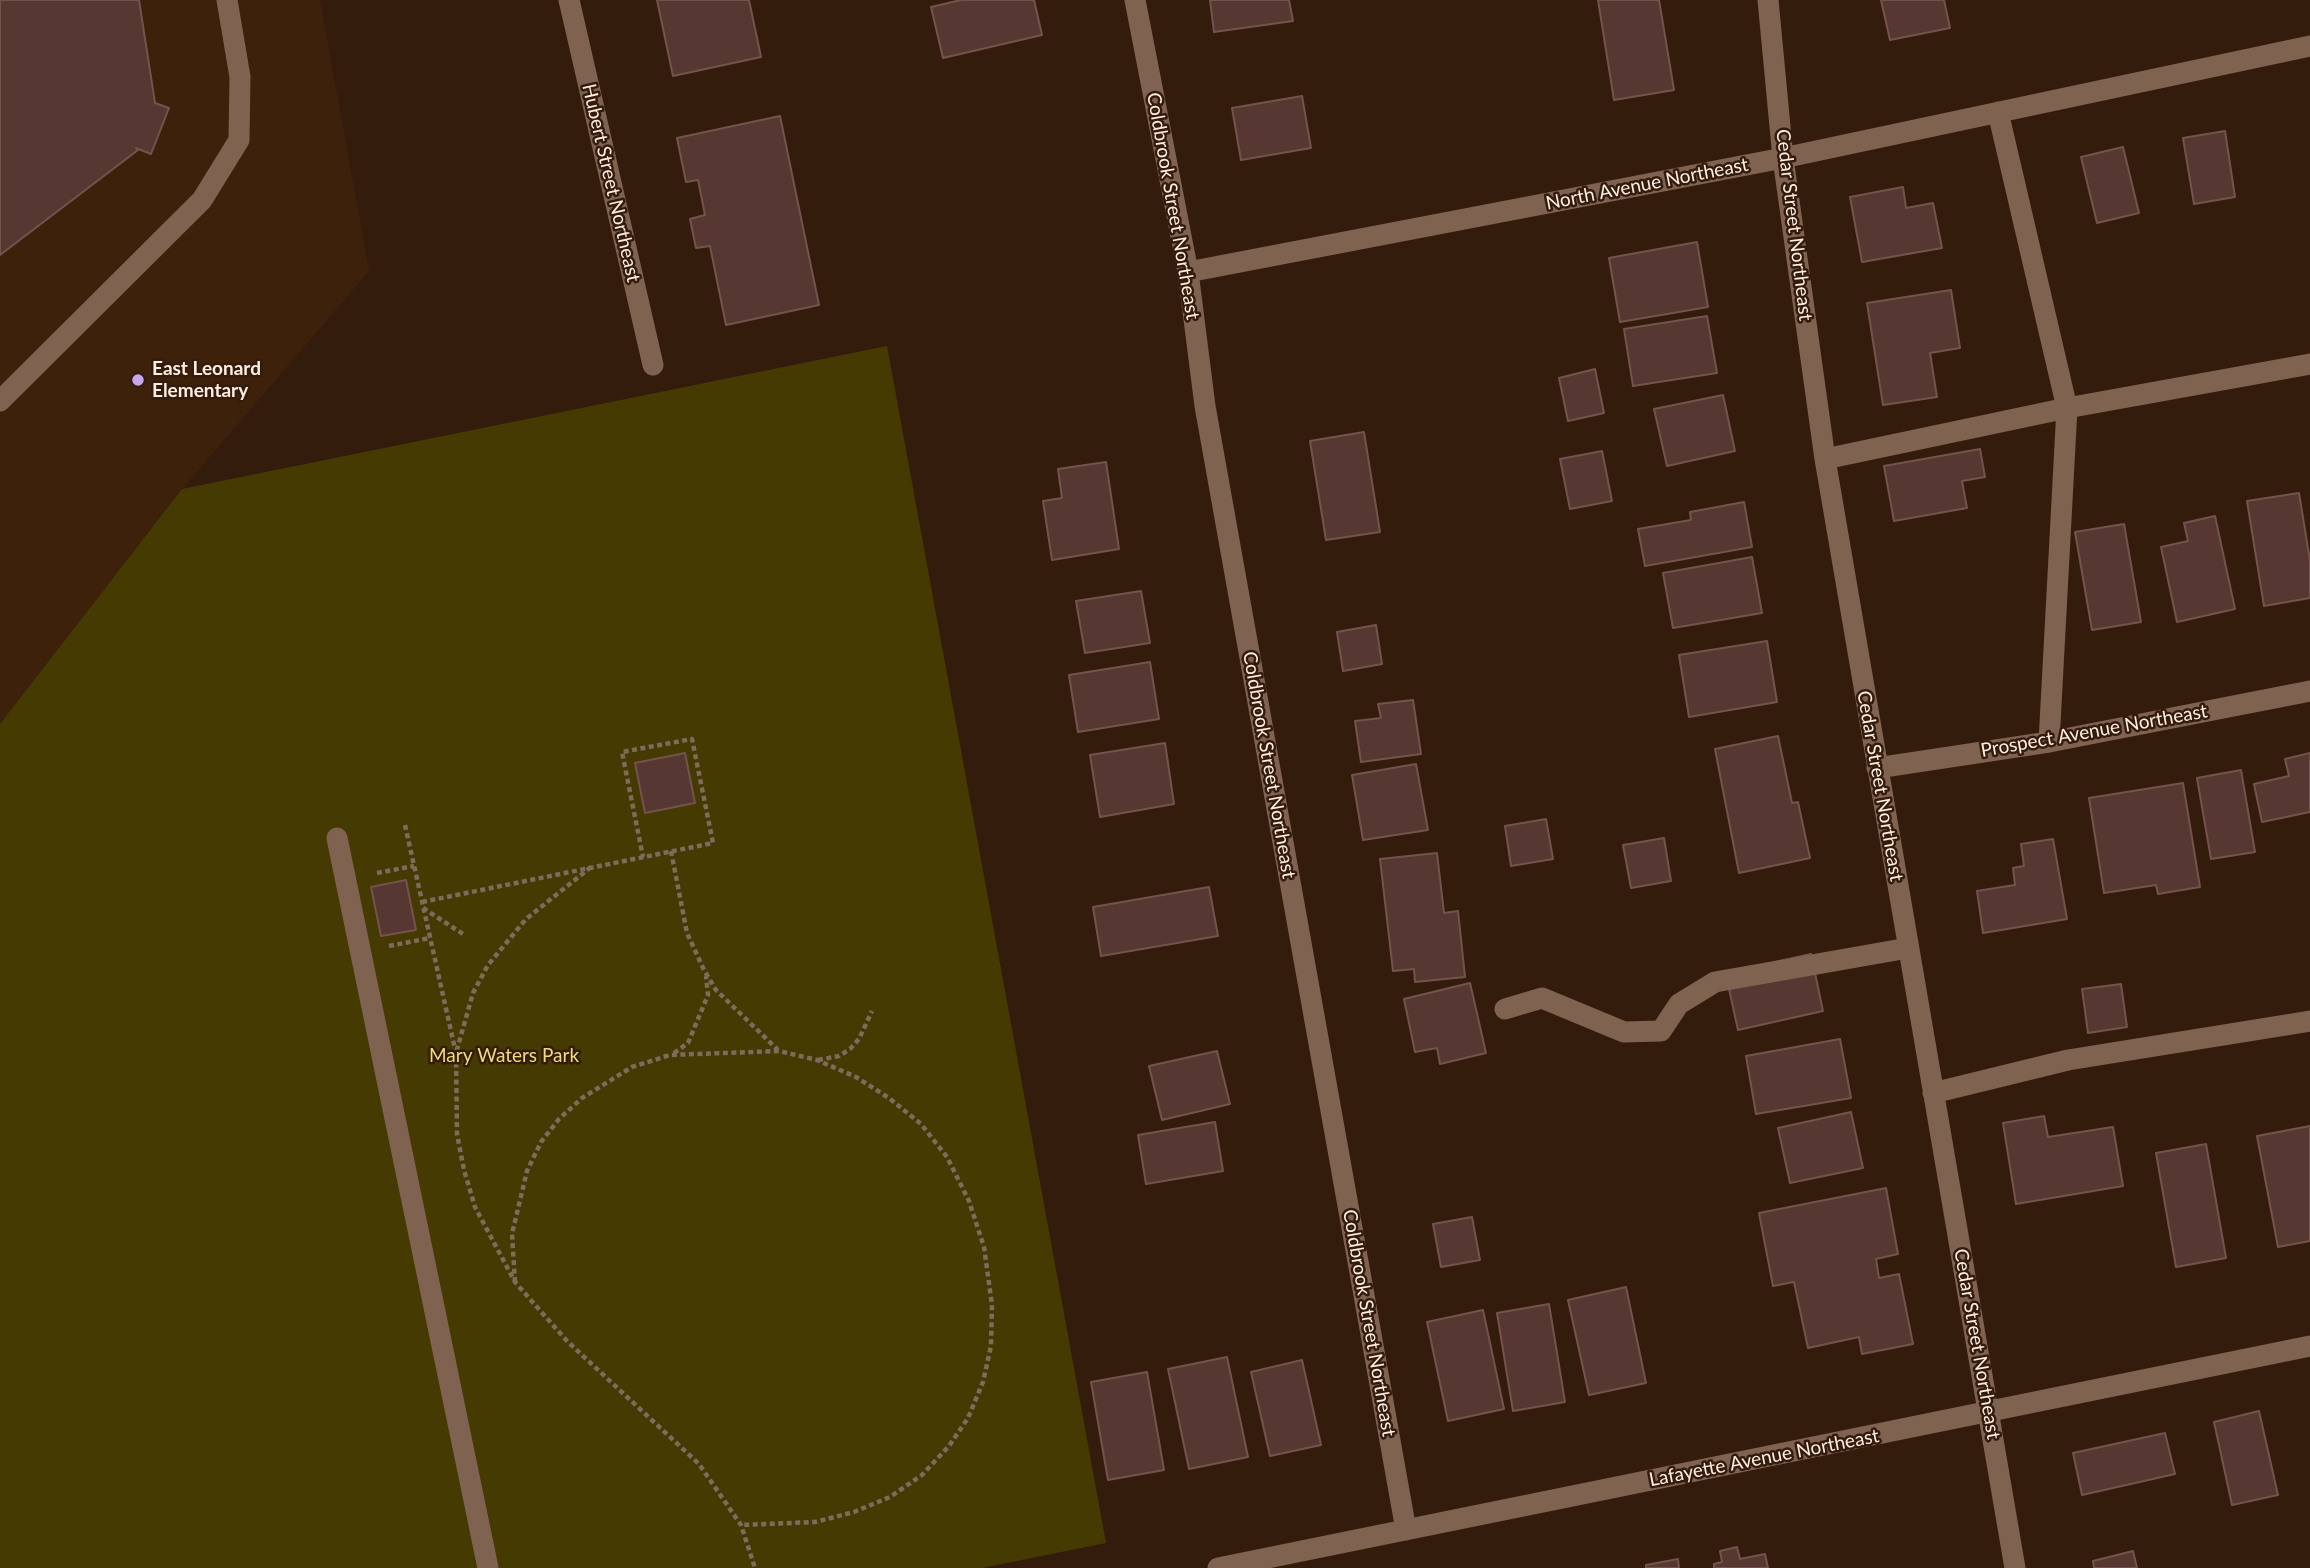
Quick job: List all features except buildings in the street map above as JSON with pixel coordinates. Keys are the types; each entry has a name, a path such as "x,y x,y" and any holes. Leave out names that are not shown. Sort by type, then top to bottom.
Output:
{"street":[{"path":"0,401 202,200 239,140 240,77 227,0"},
{"name":"Hubert Street Northeast","path":"569,0 653,365"},
{"name":"Coldbrook Street Northeast","path":"1135,0 1188,272 1205,406 1406,1530"},
{"name":"Cedar Street Northeast","path":"1768,0 1783,158 1825,459 2015,1568"},
{"name":"North Avenue Northeast","path":"1188,272 1783,158 2310,46"},
{"path":"1998,112 2067,408 2049,742"},
{"path":"1825,459 2067,408 2310,364"},
{"name":"Prospect Avenue Northeast","path":"1877,768 2049,742 2310,691"},
{"path":"337,838 488,1568"},
{"path":"1505,1009 1542,998 1624,1032 1661,1031 1679,1004 1715,982 1908,948"},
{"path":"1933,1093 2068,1060 2310,1021"},
{"name":"Lafayette Avenue Northeast","path":"1218,1568 2310,1346"}],"path":[{"path":"422,902 713,843 692,739 622,752 643,857"},
{"path":"405,825 456,1053 457,1134 475,1207 514,1282 567,1341 699,1464 741,1525 755,1568"},
{"path":"671,851 687,933 704,970 716,990 779,1051"},
{"path":"456,1053 473,993 505,942 526,919 591,867"},
{"path":"423,908 463,934"},
{"path":"670,1055 688,1043 708,995 704,970"},
{"path":"817,1060 839,1056 849,1049 859,1039 872,1012"},
{"path":"514,1282 512,1234 527,1171 541,1142 559,1119 606,1080 632,1067 670,1055 779,1051 817,1060 856,1077 889,1098 921,1124 947,1157 969,1201 984,1247 992,1305 990,1346 983,1382 968,1418 949,1446 922,1475 890,1497 854,1512 815,1522 741,1525"}],"shaded area":[{"name":"East Leonard Elementary","path":"0,0 320,0 369,271 182,489 0,724"}],"green space":[{"name":"Mary Waters Park","path":"887,346 1106,1543 982,1568 0,1568 0,724 182,489"}],"place":[{"name":"East Leonard Elementary","path":"138,380"}]}
